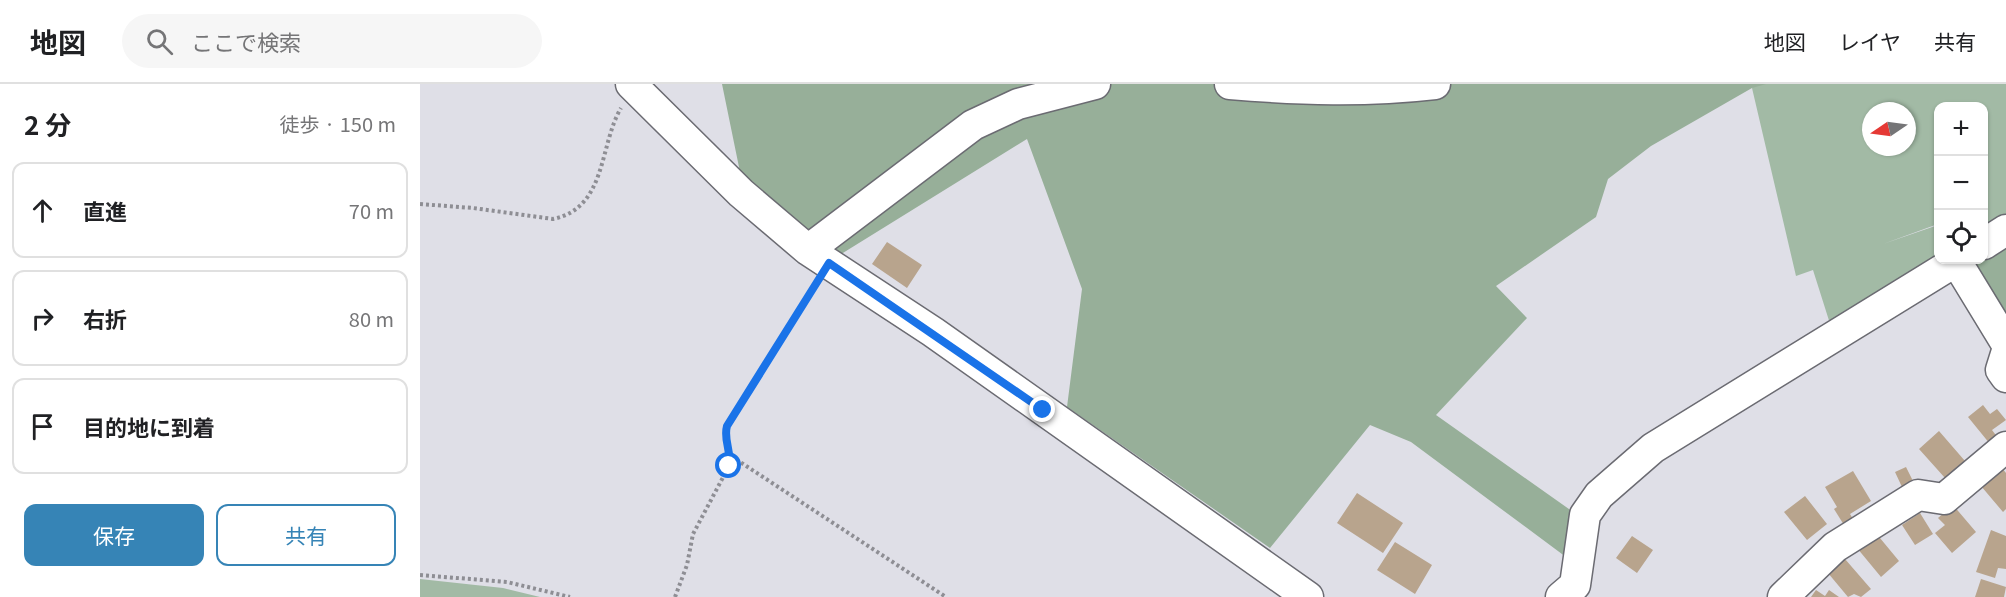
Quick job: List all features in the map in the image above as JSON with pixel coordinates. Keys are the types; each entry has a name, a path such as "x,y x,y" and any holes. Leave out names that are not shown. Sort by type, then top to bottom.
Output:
{"street":[{"path":"818,256 973,125 1018,104 1095,84"},
{"path":"1230,84 1286,89 1374,91 1436,84"},
{"path":"634,87 741,193 818,256 933,332 1308,597"},
{"path":"1988,241 2006,230"},
{"path":"1562,597 1575,585 1585,515 1599,495 1653,448 1951,264"},
{"path":"1959,264 2006,343"},
{"path":"2006,354 2001,370 2006,377"},
{"path":"1783,597 1835,547 1918,495 1944,499 2006,447"}],"path":[{"path":"420,204 473,208 553,219 564,216 590,193 599,177 615,118 634,87"},
{"path":"675,597 687,565 693,534 729,466 731,456 724,434 727,426 818,256"},
{"path":"731,456 946,597"},
{"path":"420,576 507,582 570,597"}],"green space":[{"path":"722,84 1766,84 1752,88 1651,146 1608,179 1596,217 1496,286 1527,318 1436,415 1576,514 1570,560 1411,442 1370,425 1270,548 1067,407 1082,289 1027,139 838,256 740,172"},
{"path":"1754,84 2006,84 2006,221 1988,232 1988,102 1934,102 1934,225 1883,244 1934,226 1934,263 1832,330 1813,270 1796,276 1752,88"},
{"path":"2006,247 2006,328 1975,265 1988,264 1988,257"},
{"path":"420,579 503,588 540,597 420,597"}],"building":[{"path":"887,242 922,265 907,288 872,264"},
{"path":"1983,405 1990,414 1997,409 2006,420 1992,430 1998,438 1990,444 1968,417"},
{"path":"1939,431 1965,461 1945,478 1919,449"},
{"path":"1906,467 1913,481 1902,487 1895,472"},
{"path":"2002,468 2006,473 2006,509 2003,512 1981,486"},
{"path":"1853,471 1871,501 1850,514 1853,519 1844,525 1825,487"},
{"path":"1357,493 1403,523 1383,553 1337,523"},
{"path":"1805,496 1827,524 1807,540 1784,512"},
{"path":"1953,505 1976,532 1952,553 1935,533 1945,525 1938,518"},
{"path":"1920,513 1933,534 1915,545 1902,525"},
{"path":"1991,530 2006,536 2006,569 1998,568 1995,578 1976,572"},
{"path":"1875,532 1899,561 1881,577 1857,548"},
{"path":"1632,536 1653,550 1637,573 1616,558"},
{"path":"1395,542 1432,565 1415,594 1377,570"},
{"path":"1845,559 1871,589 1861,597 1854,594 1848,597 1828,573"},
{"path":"1981,579 2006,587 2004,597 1975,597"},
{"path":"1816,590 1825,596 1829,590 1839,597 1811,597"}],"route":[{"path":"729,466 731,456 724,434 727,426 829,263 933,332 1043,410"}]}
